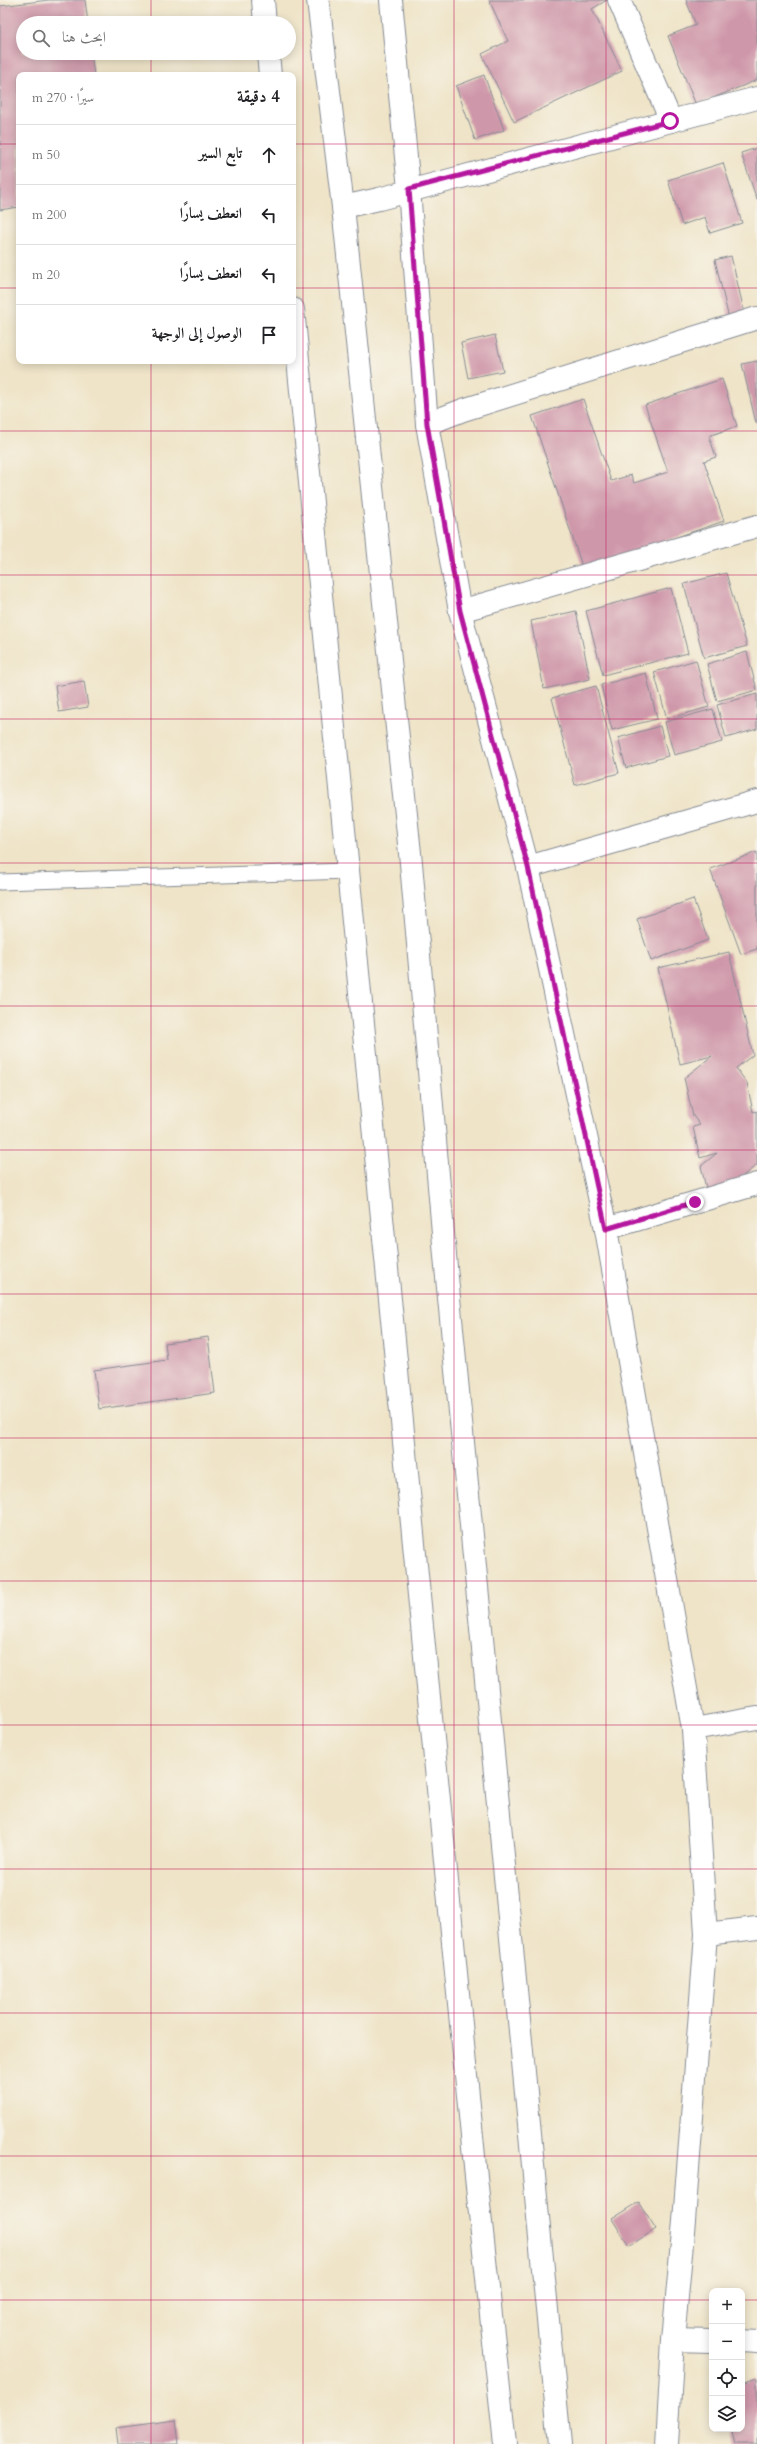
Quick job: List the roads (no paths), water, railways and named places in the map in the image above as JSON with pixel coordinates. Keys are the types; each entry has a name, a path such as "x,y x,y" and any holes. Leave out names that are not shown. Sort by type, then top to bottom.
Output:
{"main road":[{"path":"262,0 264,16"},
{"path":"318,0 343,207 411,863 446,1267 560,2444"},
{"path":"391,0 409,189 427,424 460,611 528,867 606,1229 693,1729 706,1934 684,2221 673,2340 667,2444"},
{"path":"619,0 670,121"},
{"path":"269,60 270,72"},
{"path":"343,207 379,199 409,189 757,98"},
{"path":"427,424 463,410 757,318"},
{"path":"296,340 475,2169 505,2444"},
{"path":"460,611 757,526"},
{"path":"528,867 757,800"},
{"path":"606,1229 757,1184"},
{"path":"693,1729 757,1718"},
{"path":"706,1934 757,1928"},
{"path":"673,2340 709,2341"},
{"path":"745,2341 757,2342"}],"lane":[{"path":"0,882 348,871"}]}
